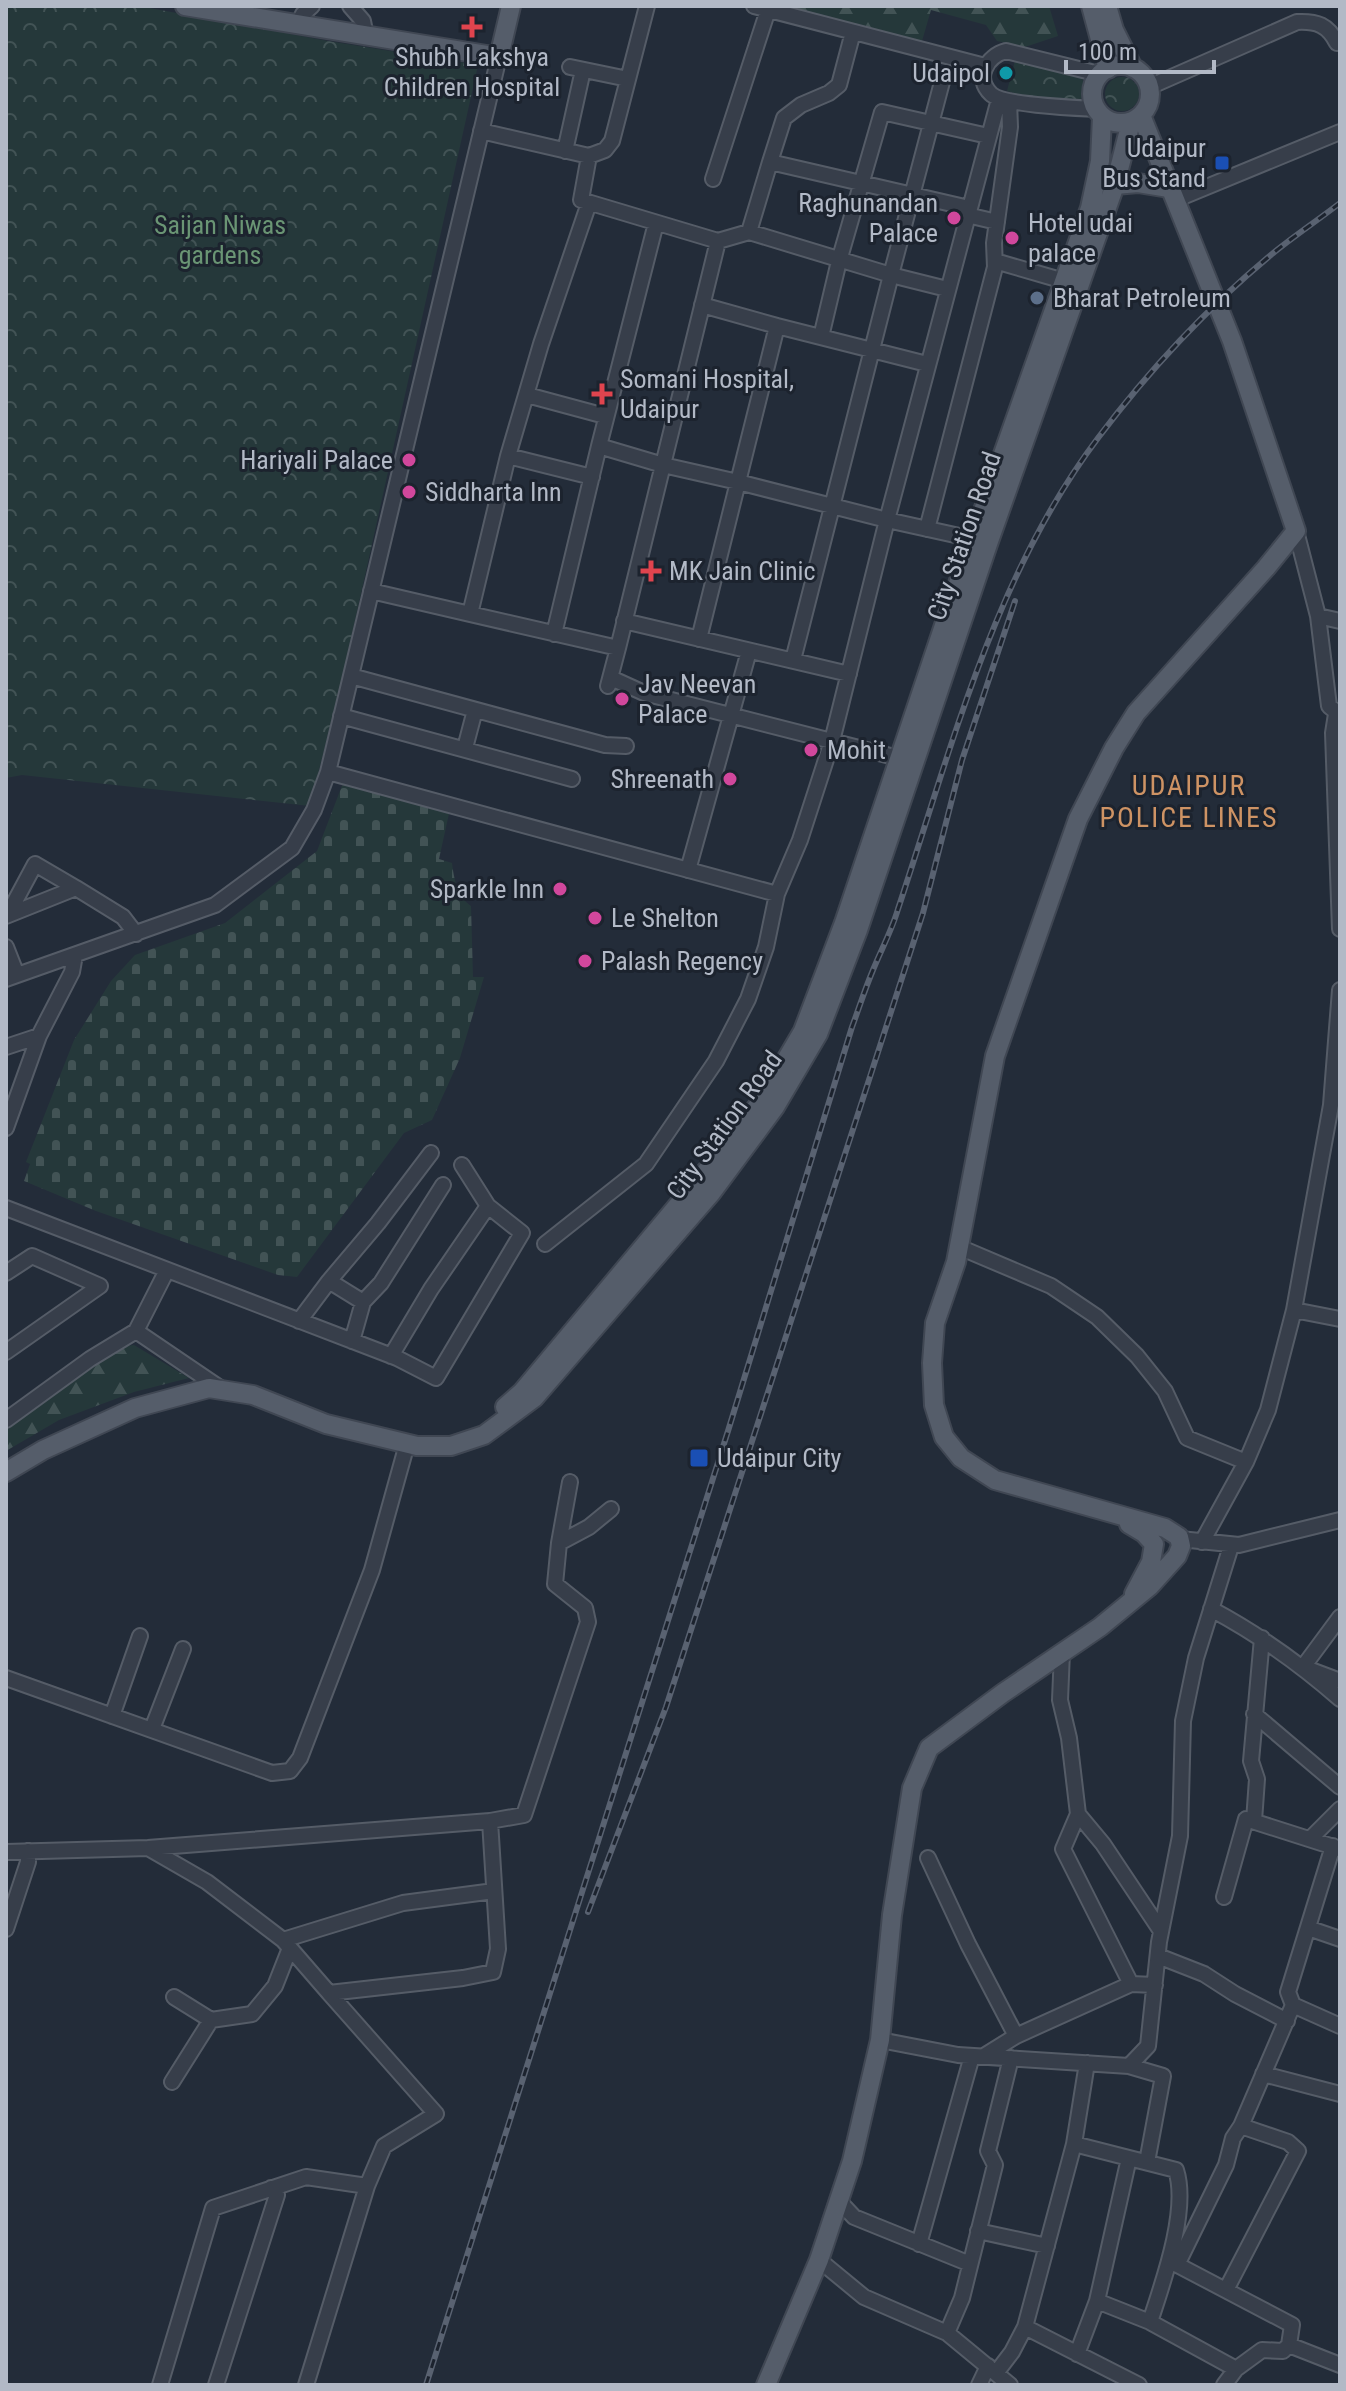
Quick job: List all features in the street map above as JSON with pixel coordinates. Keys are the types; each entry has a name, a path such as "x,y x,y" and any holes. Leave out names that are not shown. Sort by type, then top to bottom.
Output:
{"main road":[{"path":"185,6 499,57 511,6"},
{"path":"1091,6 1103,72"},
{"path":"1107,6 1114,30 1133,68 1149,87 1149,102 1136,118 1116,123 1100,113 1093,91 1103,72 1116,66 1133,68"},
{"name":"City Station Road","path":"6,1472 43,1450 135,1408 215,1385 253,1395 326,1424 407,1444 451,1446 484,1435 534,1398 712,1192 794,1078 818,1034 858,930 973,539 1095,189 1100,161 1100,113"},
{"path":"1136,118 1172,194 1232,341 1296,531 1136,713 1114,748 1078,819 995,1056 959,1247 932,1342 934,1405 944,1437 961,1458 985,1476 1165,1528 1180,1539"},
{"name":"City Station Road","path":"6,1460 38,1441 131,1399 175,1386 252,1387 375,1428 416,1435 450,1435 479,1426 522,1392 763,1099 803,1031 988,544 1136,118"},
{"path":"1115,185 1138,183 1172,194"},
{"path":"1106,1511 1140,1530 1162,1551 1170,1551 1180,1539"},
{"path":"766,2385 819,2260 852,2161 880,2040 903,1836 912,1788 929,1748 1128,1604 1166,1570 1179,1552 1180,1539"},
{"path":"1128,1604 1146,1572 1154,1544"}],"street":[{"path":"298,24 312,6"},
{"path":"350,6 363,21 366,36"},
{"path":"481,131 589,156 605,150 612,141 647,6"},
{"path":"713,179 765,7 985,66"},
{"path":"1149,87 1297,22 1321,24 1332,32 1337,43"},
{"path":"749,232 784,118 801,105 829,93 839,85 853,32"},
{"path":"1100,113 1004,100 991,94 985,85 985,66 992,57 1006,51 1103,72"},
{"path":"6,947 12,977 215,905 277,861 292,848 304,830 328,772 499,57"},
{"path":"565,151 577,68 628,79"},
{"path":"793,660 942,82"},
{"path":"545,1244 646,1164 716,1061 748,999 766,947 777,894 800,840 832,741 988,136 1004,100"},
{"path":"927,529 995,261 994,243 1009,137 1004,100"},
{"path":"821,337 860,183 882,112 988,136"},
{"path":"1172,194 1340,132"},
{"path":"589,156 581,200 589,203 718,241 749,232 839,261 947,289"},
{"path":"770,162 913,195 997,222"},
{"path":"470,614 508,456 541,344 589,203"},
{"path":"554,634 605,416 615,388 656,223"},
{"path":"718,241 610,682 907,760"},
{"path":"995,261 1064,281"},
{"path":"702,305 927,364"},
{"path":"699,639 777,326"},
{"path":"527,395 605,416"},
{"path":"599,446 663,465 973,539"},
{"path":"508,456 592,477"},
{"path":"1296,531 1318,616 1329,706 1338,715 1333,733 1340,929"},
{"path":"371,591 618,648"},
{"path":"1318,616 1340,621"},
{"path":"624,621 849,674"},
{"path":"688,870 749,651"},
{"path":"351,676 605,745 626,746"},
{"path":"465,748 475,710"},
{"path":"341,716 572,779"},
{"path":"328,772 777,894"},
{"path":"9,914 35,864 123,917 136,934"},
{"path":"9,914 76,888"},
{"path":"6,1128 39,1036 72,972 75,955"},
{"path":"1202,1542 1246,1462 1268,1410 1294,1310 1331,1105 1340,990"},
{"path":"6,1047 39,1036"},
{"path":"6,1079 25,1074"},
{"path":"299,1321 431,1153"},
{"path":"6,1208 391,1356 436,1378 522,1233 488,1206 462,1165"},
{"path":"352,1341 363,1302 381,1283 443,1185"},
{"path":"391,1356 431,1289 488,1206"},
{"path":"959,1247 1051,1286 1097,1317 1137,1356 1165,1391 1187,1438 1246,1462"},
{"path":"6,1352 100,1286 32,1256 9,1269"},
{"path":"6,1420 90,1359 136,1331 167,1270"},
{"path":"329,1281 363,1302"},
{"path":"1294,1310 1340,1319"},
{"path":"136,1331 215,1385"},
{"path":"6,1678 272,1773 290,1771 300,1758 372,1570 407,1444"},
{"path":"6,1852 148,1848 490,1821 524,1815 588,1622 585,1608 555,1584 570,1482"},
{"path":"559,1543 589,1527 611,1509"},
{"path":"1180,1539 1231,1546 1338,1523"},
{"path":"1129,2066 1148,2046 1161,1931 1180,1836 1183,1721 1196,1658 1231,1546"},
{"path":"1211,1609 1262,1638 1303,1667 1340,1699"},
{"path":"1303,1667 1340,1617"},
{"path":"112,1716 140,1636"},
{"path":"1254,1821 1257,1779 1251,1761 1262,1638"},
{"path":"152,1729 183,1649"},
{"path":"1062,1652 1060,1700 1075,1778 1078,1814 1063,1849 1131,1984"},
{"path":"1303,1667 1340,1681"},
{"path":"1254,1714 1340,1787"},
{"path":"1311,1838 1340,1809"},
{"path":"1078,1814 1103,1844 1161,1931"},
{"path":"1150,2322 1174,2263 1226,2165 1233,2138 1287,2021 1293,2005 1288,1992 1337,1848 1246,1819 1224,1897"},
{"path":"329,1993 493,1972 498,1949 490,1821"},
{"path":"148,1848 207,1882 286,1944 436,2114 384,2146 367,2186 306,2385"},
{"path":"6,1929 28,1862 28,1851"},
{"path":"928,1858 1016,2036"},
{"path":"286,1944 403,1903 494,1891"},
{"path":"1308,1928 1340,1939"},
{"path":"174,1997 211,2020 252,2014 275,1986 286,1944"},
{"path":"1158,1956 1204,1974 1287,2021"},
{"path":"919,2244 978,2056 1131,1984 1155,1985"},
{"path":"1293,2005 1340,2026"},
{"path":"172,2082 211,2020"},
{"path":"880,2040 978,2056 1129,2066 1163,2076 1147,2162"},
{"path":"947,2333 962,2298 995,2165 988,2151 1011,2058"},
{"path":"979,2385 1012,2352 1025,2327 1074,2144 1087,2063"},
{"path":"1263,2074 1340,2094"},
{"path":"1226,2290 1298,2151 1288,2142 1241,2126"},
{"path":"1074,2144 1176,2170 1181,2186 1174,2263"},
{"path":"1077,2354 1097,2301 1129,2158"},
{"path":"160,2385 213,2208 306,2177 367,2186"},
{"path":"216,2385 277,2195 271,2188"},
{"path":"838,2200 854,2217 970,2264"},
{"path":"978,2231 1047,2246"},
{"path":"819,2260 864,2297 947,2333 1010,2385"},
{"path":"1174,2263 1292,2325 1289,2345 1283,2351 1262,2350 1236,2369 1224,2385"},
{"path":"1097,2301 1150,2322 1236,2369"},
{"path":"1025,2327 1139,2385"},
{"path":"1289,2345 1340,2365"}],"green space":[{"name":"Saijan Niwas gardens","path":"6,6 139,6 478,65 343,675 310,806 22,775 6,778"},
{"path":"1049,6 1058,36 1025,47 997,41 986,25 931,10 922,41 780,7"},
{"path":"1016,57 1079,74 1086,86 1083,97 1065,105 1007,91"},
{"path":"1122,77 1134,82 1139,94 1134,106 1122,111 1110,106 1105,94 1110,82"},
{"path":"343,783 450,809 439,859 452,863 459,892 471,906 473,977 484,977 460,1058 432,1120 404,1133 297,1277 278,1275 96,1211 24,1181 30,1164 26,1162 74,1040 111,981 135,955 225,923 317,851"},
{"path":"134,1345 189,1378 134,1392 59,1420 6,1451 6,1428 119,1347"}],"railway":[{"path":"426,2385 728,1431 852,1027 896,917 958,725 1003,605 1030,547 1062,491 1098,438 1138,388 1225,296 1272,254 1340,203"},
{"path":"588,1912 666,1707 923,913 962,760 1015,601"}],"place":[{"name":"Shubh Lakshya Children Hospital","path":"472,27"},
{"name":"Udaipol","path":"1006,73"},
{"name":"Udaipur Bus Stand","path":"1222,163"},
{"name":"Raghunandan Palace","path":"954,218"},
{"name":"Hotel udai palace","path":"1012,238"},
{"name":"Bharat Petroleum","path":"1037,298"},
{"name":"Somani Hospital, Udaipur","path":"602,394"},
{"name":"Hariyali Palace","path":"409,460"},
{"name":"Siddharta Inn","path":"409,492"},
{"name":"MK Jain Clinic","path":"651,571"},
{"name":"Jav Neevan Palace","path":"622,699"},
{"name":"Mohit","path":"811,750"},
{"name":"Shreenath","path":"730,779"},
{"name":"Sparkle Inn","path":"560,889"},
{"name":"Le Shelton","path":"595,918"},
{"name":"Palash Regency","path":"585,961"},
{"name":"Udaipur City","path":"699,1458"}],"district":[{"name":"UDAIPUR POLICE LINES","path":"1189,801"}]}
